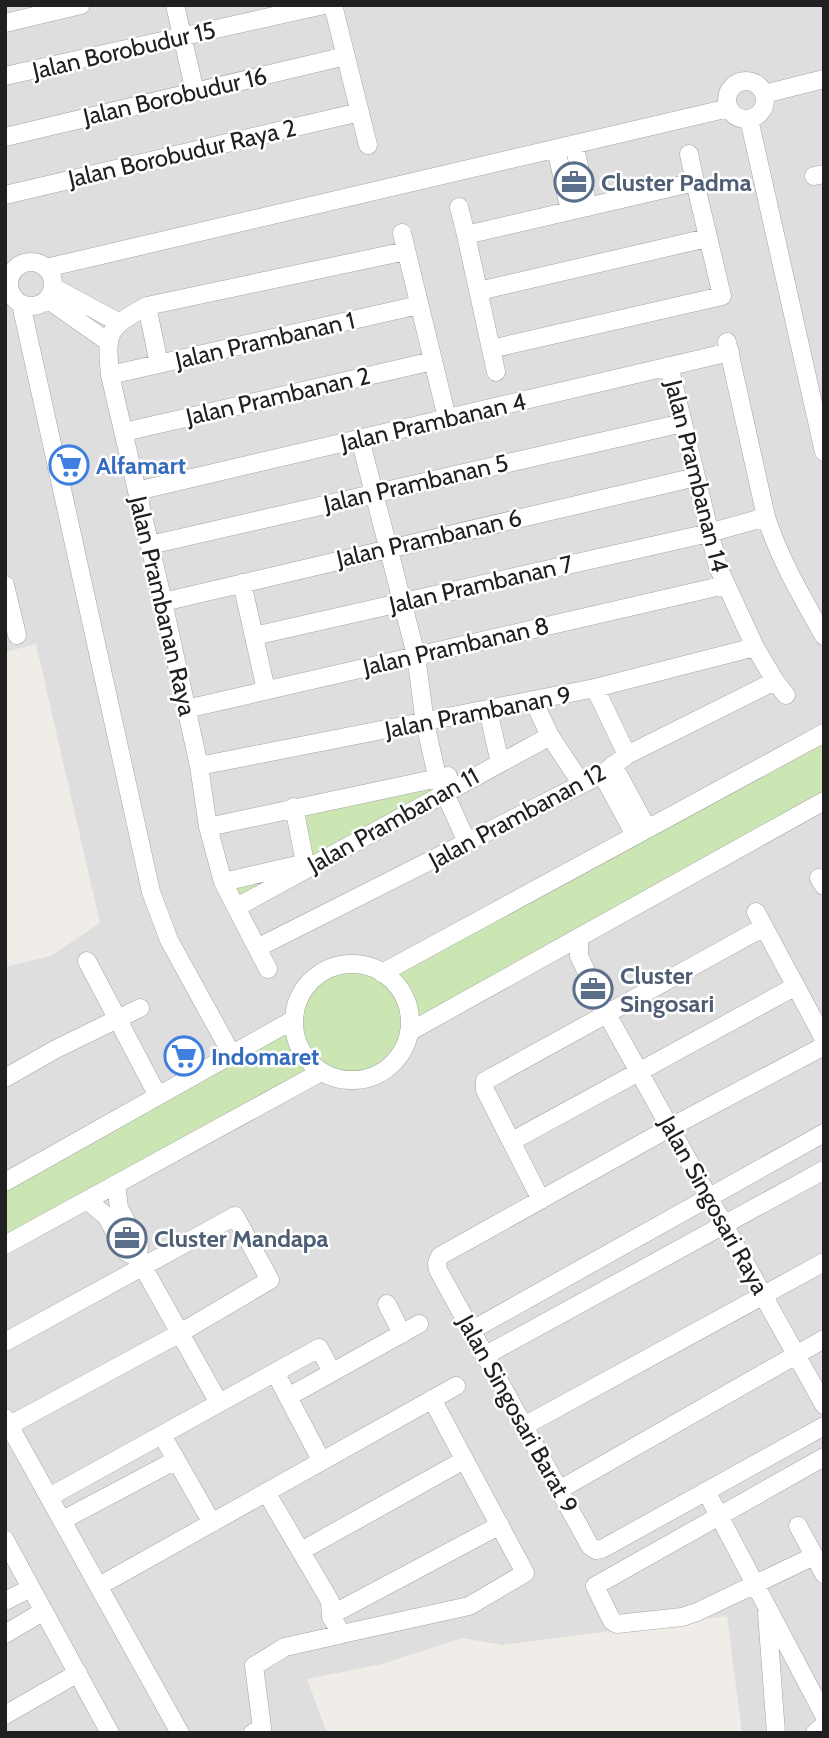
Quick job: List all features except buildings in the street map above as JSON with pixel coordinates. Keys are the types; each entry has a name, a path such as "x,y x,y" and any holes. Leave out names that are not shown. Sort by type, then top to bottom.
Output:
{"street":[{"path":"5,23 81,5"},
{"path":"175,5 195,92"},
{"name":"Jalan Borobudur 15","path":"5,76 324,5"},
{"path":"333,5 368,145"},
{"name":"Jalan Borobudur 16","path":"5,137 346,56"},
{"path":"765,97 824,79"},
{"path":"751,82 761,88 765,97 763,110 752,118 738,117 729,108 730,90 739,83 751,82"},
{"path":"765,97 824,86"},
{"path":"46,268 729,108"},
{"name":"Jalan Borobudur Raya 2","path":"7,197 359,111"},
{"path":"752,118 824,425"},
{"path":"752,118 824,452"},
{"path":"565,146 571,171 588,207"},
{"path":"689,154 725,314"},
{"path":"570,211 571,171"},
{"path":"466,235 695,182"},
{"path":"459,207 496,372"},
{"path":"402,233 447,418"},
{"path":"479,291 708,238"},
{"path":"50,293 84,315 107,341 118,322 147,306 406,251"},
{"path":"35,262 46,268 52,280 50,293 35,306 21,304 11,295 9,272 35,262"},
{"path":"491,349 722,296"},
{"path":"21,304 151,892 169,940 231,1053"},
{"name":"Jalan Prambanan 1","path":"110,375 419,305"},
{"path":"147,306 159,364"},
{"path":"84,315 118,322"},
{"name":"Jalan Prambanan Raya","path":"107,341 110,375 199,766 208,827 223,882 268,970"},
{"name":"Jalan Prambanan 4","path":"137,491 669,366 729,347 766,517"},
{"name":"Jalan Prambanan 2","path":"124,432 433,361"},
{"name":"Jalan Prambanan 14","path":"669,366 709,533 725,585 755,647 780,688"},
{"name":"Jalan Prambanan 5","path":"150,545 683,422"},
{"path":"360,439 416,655 425,723 440,785 467,842"},
{"name":"Jalan Prambanan 6","path":"163,602 696,477"},
{"path":"766,517 780,558 824,636"},
{"name":"Jalan Prambanan 7","path":"254,636 709,533 766,517"},
{"path":"242,583 266,690"},
{"path":"5,585 8,607 17,635"},
{"name":"Jalan Prambanan 8","path":"186,709 725,585"},
{"name":"Jalan Prambanan 9","path":"199,766 595,688 755,647"},
{"path":"595,688 614,765 641,832"},
{"name":"Jalan Prambanan 12","path":"257,948 614,765 780,688"},
{"path":"533,701 550,736 581,783"},
{"path":"488,710 500,763"},
{"path":"382,973 824,733"},
{"name":"Jalan Prambanan 11","path":"237,907 440,785 478,773 550,736"},
{"path":"208,827 295,807 440,785"},
{"path":"409,1032 573,951 824,801"},
{"path":"223,882 305,866 295,807"},
{"path":"824,1039 760,920 488,1078 484,1084 541,1200 824,1046"},
{"path":"573,951 591,990 605,1010"},
{"path":"87,961 158,1096"},
{"path":"340,965 362,965 391,980 405,998 410,1020 406,1043 394,1062 376,1075 365,1079 342,1080 321,1072 306,1058 298,1045 293,1020 304,989 320,974 340,965"},
{"path":"512,1140 796,986"},
{"path":"5,1078 140,1008"},
{"name":"Jalan Singosari Raya","path":"605,1010 824,1405"},
{"path":"5,1182 293,1020"},
{"path":"5,1245 321,1072"},
{"path":"472,1330 824,1133"},
{"path":"486,1355 824,1170"},
{"path":"113,1212 116,1184"},
{"path":"87,1200 113,1212 139,1246 141,1263 219,1403"},
{"name":"Jalan Singosari Barat 9","path":"541,1200 440,1256 437,1263 438,1270 590,1546 596,1550 602,1549 706,1491"},
{"path":"5,1342 233,1213 270,1280 180,1333 8,1421 180,1733"},
{"path":"524,1426 824,1262"},
{"path":"387,1304 402,1334"},
{"path":"288,1397 419,1324"},
{"path":"559,1490 824,1339"},
{"path":"49,1497 319,1348 332,1372"},
{"path":"275,1372 321,1460"},
{"path":"99,1586 456,1386"},
{"path":"260,1731 254,1665 285,1647 469,1606 525,1573 432,1399"},
{"path":"824,1426 706,1491 824,1715"},
{"path":"162,1435 212,1523"},
{"path":"814,1556 690,1615 626,1624 612,1621 594,1586 824,1457"},
{"path":"63,1520 176,1460"},
{"path":"301,1551 464,1460"},
{"path":"266,1492 330,1601 331,1615 343,1634"},
{"path":"331,1615 500,1525"},
{"path":"798,1526 824,1574"},
{"path":"5,1540 110,1733"},
{"path":"5,1601 31,1588"},
{"path":"766,1606 776,1733"},
{"path":"5,1634 44,1611"},
{"path":"771,1669 783,1670 791,1667 795,1661"},
{"path":"5,1715 78,1673"},
{"path":"815,1733 824,1724"}],"shaded area":[{"path":"5,5 824,5 824,1733 742,1733 727,1616 503,1645 462,1638 382,1664 307,1679 327,1733 5,1733 5,967 51,956 100,923 36,644 5,652"}],"green space":[{"path":"824,733 824,801 579,939 574,959 560,949 409,1032 396,1059 375,1075 350,1080 320,1072 5,1245 5,1182 293,1020 304,990 324,971 351,965 382,973"},
{"path":"478,773 237,907 223,882 304,864 294,807 437,776"}],"place":[{"name":"Cluster Padma","path":"574,182"},
{"name":"Alfamart","path":"69,465"},
{"name":"Cluster Singosari","path":"593,989"},
{"name":"Indomaret","path":"184,1056"},
{"name":"Cluster Mandapa","path":"127,1238"}]}
